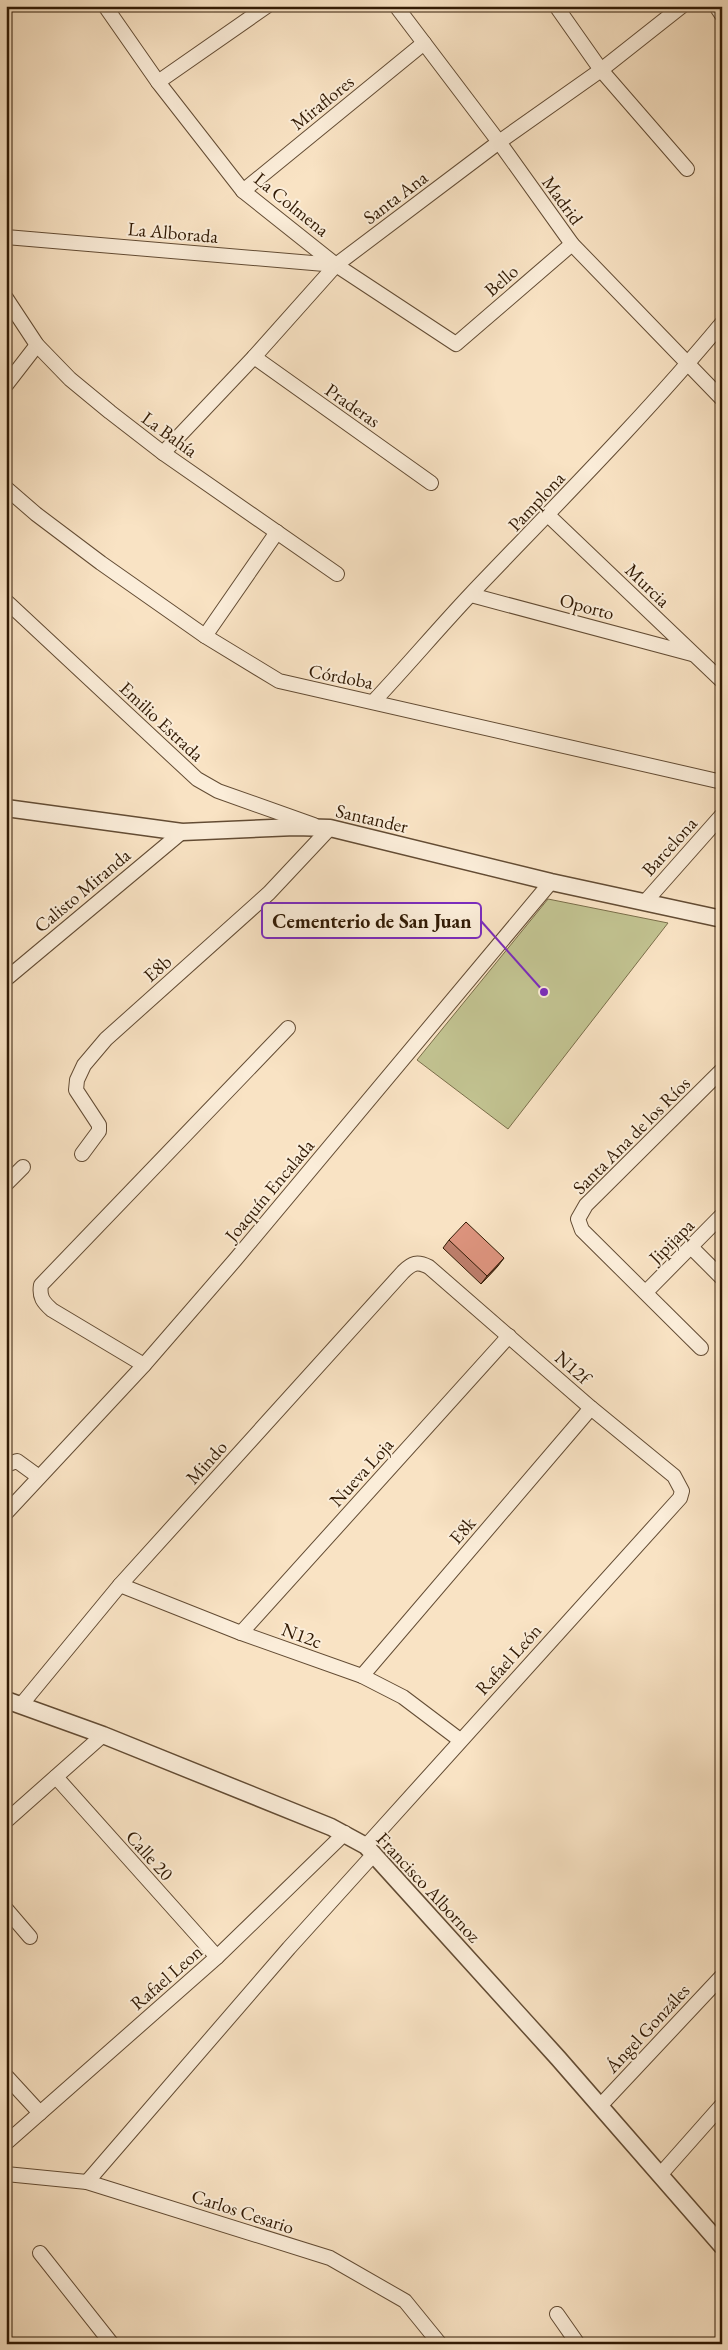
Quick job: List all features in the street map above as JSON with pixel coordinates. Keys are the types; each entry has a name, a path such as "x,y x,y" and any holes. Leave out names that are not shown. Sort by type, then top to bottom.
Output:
{"street":[{"name":"La Colmena","path":"105,6 158,82 243,191 336,265 456,344"},
{"path":"158,82 267,6"},
{"name":"Madrid","path":"396,6 499,142 572,244 687,365 722,398"},
{"path":"556,6 601,70 687,169"},
{"name":"Santa Ana","path":"163,452 254,357 336,265 499,142 601,70 682,6"},
{"path":"716,6 722,15"},
{"name":"Miraflores","path":"243,191 424,43"},
{"name":"La Alborada","path":"6,237 336,265"},
{"name":"Bello","path":"456,344 572,244"},
{"name":"La Bahía","path":"6,298 37,345 70,379 163,452 337,574"},
{"name":"Pamplona","path":"374,701 471,595 549,516 687,365 722,323"},
{"path":"6,386 37,345"},
{"name":"Praderas","path":"254,357 431,483"},
{"name":"Córdoba","path":"6,488 36,514 101,563 205,636 280,681 722,782"},
{"name":"Murcia","path":"549,516 722,681"},
{"path":"205,636 277,532"},
{"name":"Oporto","path":"471,595 693,654"},
{"name":"Emilio Estrada","path":"6,601 197,779 218,791 324,827"},
{"name":"Santander","path":"6,808 182,832 324,827 551,882 722,919"},
{"name":"Barcelona","path":"644,902 722,815"},
{"name":"E8b","path":"82,1154 97,1136 100,1128 76,1090 80,1072 92,1054 128,1018 268,893 324,827"},
{"name":"Calisto Miranda","path":"8,975 182,832"},
{"name":"Joaquín Encalada","path":"6,1513 144,1365 235,1260 551,882"},
{"path":"144,1365 52,1310 39,1294 41,1285 288,1028"},
{"name":"Santa Ana de los Ríos","path":"701,1348 582,1230 578,1219 586,1205 722,1070"},
{"path":"6,1184 23,1167"},
{"name":"Jipijapa","path":"646,1292 722,1215"},
{"path":"691,1247 722,1278"},
{"name":"Mindo","path":"13,1703 403,1272 416,1262 429,1267"},
{"name":"N12f","path":"429,1267 591,1408 674,1476 682,1491 680,1498"},
{"name":"Nueva Loja","path":"241,1633 509,1336"},
{"name":"E8k","path":"362,1676 591,1408"},
{"path":"6,1464 17,1461 40,1477"},
{"name":"Rafael León","path":"87,2182 289,1948 460,1740 680,1498"},
{"name":"N12c","path":"120,1585 241,1633 362,1676 403,1697 460,1740"},
{"name":"Francisco Albornoz","path":"13,1703 103,1735 345,1833 370,1850 600,2106 722,2246"},
{"path":"6,1821 103,1735"},
{"name":"Calle 20","path":"56,1777 217,1957"},
{"name":"Rafael Leon","path":"6,2143 217,1957 345,1833"},
{"path":"6,1909 30,1937"},
{"name":"Ángel Gonzáles","path":"600,2106 722,1976"},
{"path":"6,2076 40,2113"},
{"path":"660,2175 722,2106"},
{"name":"Carlos Cesario","path":"6,2174 87,2182 330,2258 405,2301 440,2344"},
{"path":"40,2253 112,2344"},
{"path":"557,2314 578,2344"}],"green space":[{"path":"548,899 668,923 508,1129 417,1060"}],"building":[{"path":"466,1222 504,1258 487,1276 449,1240"}],"place":[{"name":"Cementerio de San Juan","path":"544,992"}]}
